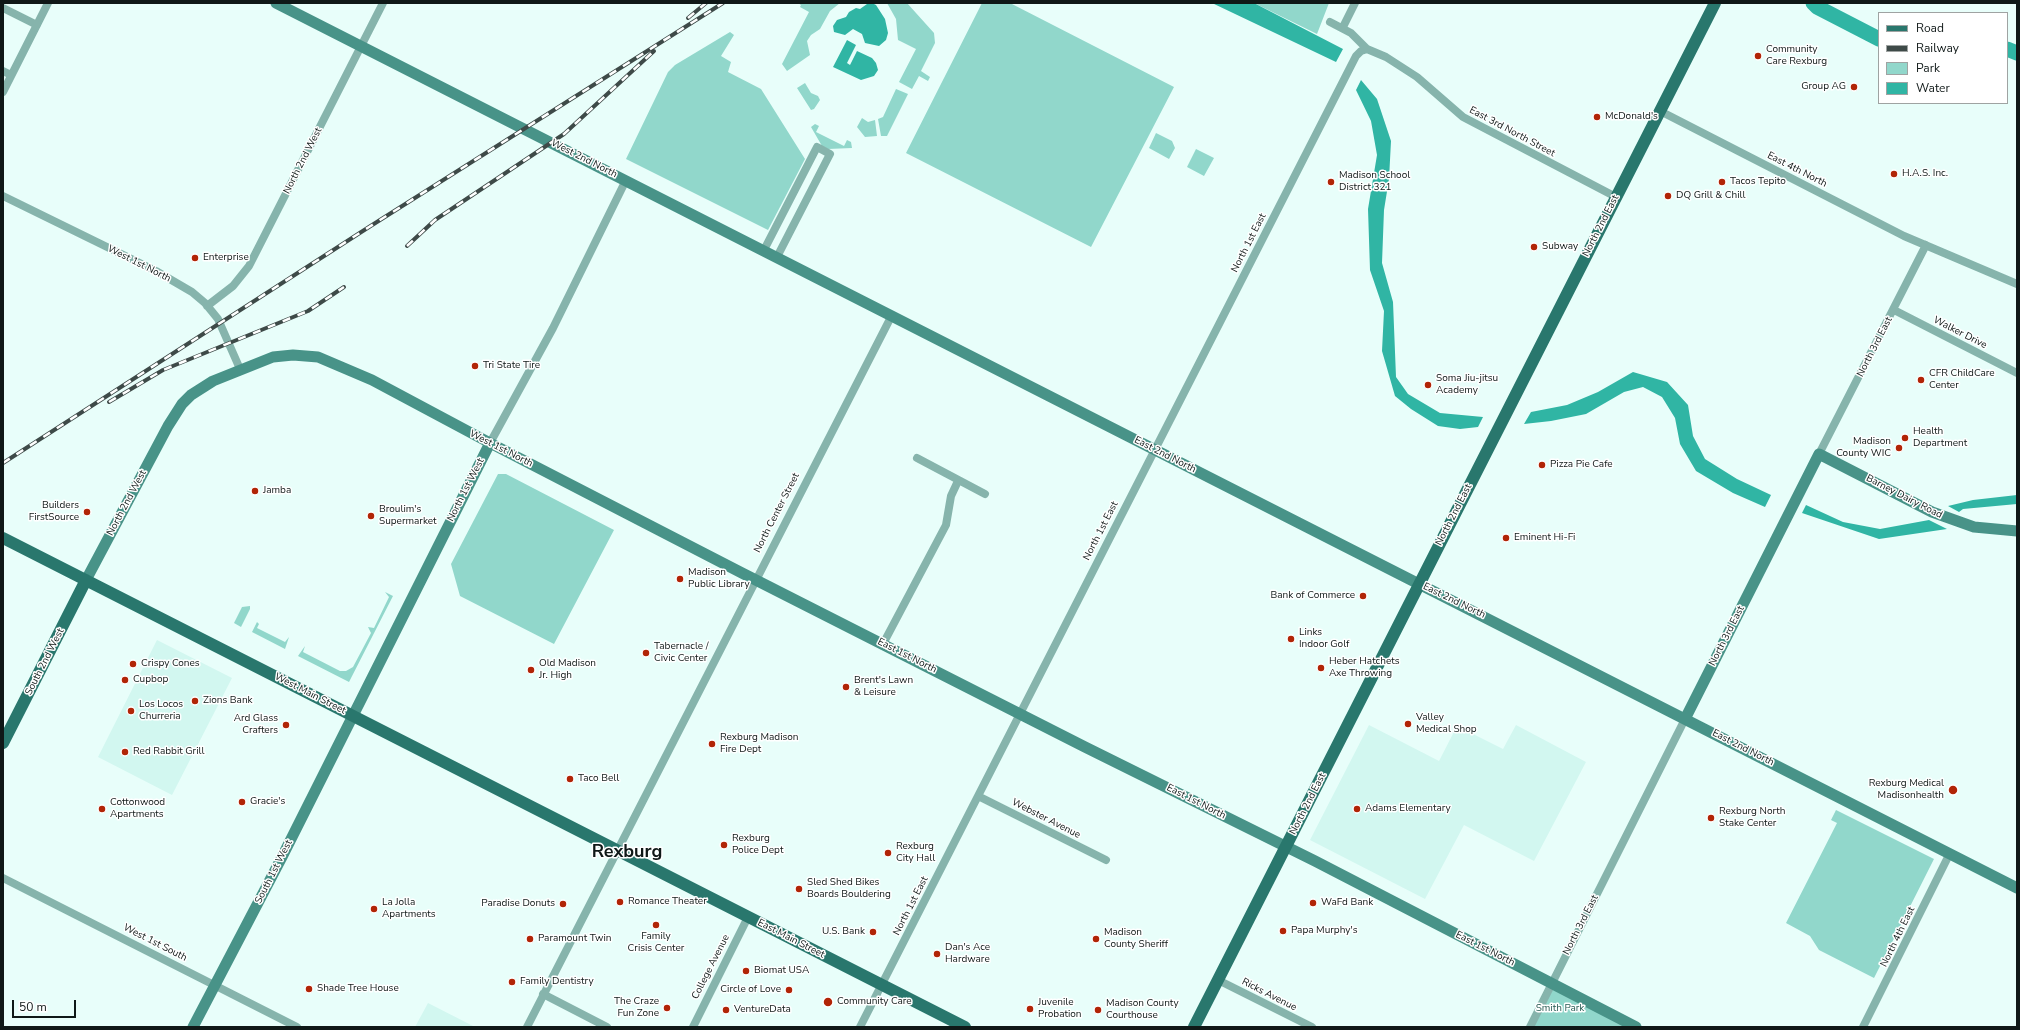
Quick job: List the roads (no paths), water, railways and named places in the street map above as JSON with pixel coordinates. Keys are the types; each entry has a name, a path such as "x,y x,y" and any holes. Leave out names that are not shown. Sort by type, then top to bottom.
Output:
{"main road":[{"name":"North 2nd East","path":"1194,1027 1715,3"},
{"name":"West Main Street","path":"3,538 617,850"},
{"name":"South 2nd West","path":"3,743 86,580"},
{"name":"East Main Street","path":"617,850 965,1027"}],"street":[{"path":"3,92 48,3"},
{"name":"West 2nd North","path":"276,3 892,315"},
{"name":"North 2nd West","path":"207,306 233,286 249,266 383,3"},
{"path":"1330,22 1343,27 1355,3"},
{"path":"3,8 37,25"},
{"name":"East 3rd North Street","path":"1343,27 1367,49 1396,63 1417,78 1463,118 1616,197"},
{"name":"North 1st East","path":"860,1027 1019,713 1356,56 1361,51 1367,49"},
{"path":"3,71 11,75"},
{"name":"East 4th North","path":"1660,111 1904,236 2017,284"},
{"path":"764,250 817,148 830,154 778,257"},
{"name":"North 1st West","path":"352,716 490,443 550,334 626,180"},
{"name":"West 1st North","path":"3,196 178,283 207,306 218,319 240,369"},
{"name":"North 3rd East","path":"1530,1027 1926,245"},
{"name":"Walker Drive","path":"1894,310 2017,373"},
{"name":"East 2nd North","path":"892,315 1949,855 2017,888"},
{"name":"North Center Street","path":"527,1027 617,850 665,760 755,579 892,315"},
{"name":"West 1st North","path":"168,426 191,395 213,381 240,369 283,356 306,355 318,357 372,380 490,443 755,579"},
{"name":"North 2nd West","path":"86,580 168,426"},
{"name":"Barney Dairy Road","path":"1819,454 1932,512 1974,528 2017,531"},
{"path":"917,458 985,494"},
{"path":"883,644 946,525 951,496 958,481"},
{"name":"East 1st North","path":"755,579 1286,847 1636,1027"},
{"name":"South 1st West","path":"193,1027 352,716"},
{"name":"Webster Avenue","path":"978,796 1106,860"},
{"name":"North 4th East","path":"1863,1027 1949,855"},
{"name":"West 1st South","path":"3,878 297,1027"},
{"name":"College Avenue","path":"693,1027 748,917"},
{"name":"Ricks Avenue","path":"1218,980 1312,1027"},
{"path":"543,994 607,1027"}],"water":[{"path":"872,3 876,5 885,19 888,33 886,40 879,46 865,43 862,34 853,29 845,35 834,32 833,26 837,20 846,17 849,12 856,8 860,9 867,4"},
{"path":"1212,3 1254,3 1343,49 1336,62"},
{"path":"847,40 856,45 847,63 850,65 857,51 872,58 876,63 878,70 874,76 861,80 833,67"},
{"path":"1361,80 1377,99 1391,141 1389,179 1384,210 1382,263 1393,302 1396,377 1408,394 1440,413 1483,417 1478,427 1460,429 1438,426 1411,409 1395,396 1382,351 1384,311 1370,270 1368,209 1377,155 1371,121 1356,90"},
{"path":"1633,372 1667,382 1688,405 1693,436 1705,459 1737,479 1771,495 1765,507 1733,493 1696,471 1680,444 1675,418 1662,397 1643,387 1624,392 1586,414 1551,421 1524,424 1531,412 1567,405 1598,392"},
{"path":"2017,495 2017,504 1963,509 1959,512 1948,506 1973,500"},
{"path":"1806,505 1843,522 1880,529 1929,520 1947,529 1879,539 1802,513"}],"waterway":[{"path":"1813,3 1817,7 1878,38"},
{"path":"2008,49 2017,53"}],"railway":[{"path":"688,18 706,3"},
{"path":"3,463 369,227 723,3"},
{"path":"407,246 435,220 564,134 654,51"},
{"path":"109,402 163,370 308,311 344,287"}],"place":[{"name":"Community Care Rexburg","path":"1758,56"},
{"name":"Group AG","path":"1854,87"},
{"name":"McDonald's","path":"1597,117"},
{"name":"H.A.S. Inc.","path":"1894,174"},
{"name":"Madison School District 321","path":"1331,182"},
{"name":"Tacos Tepito","path":"1722,182"},
{"name":"DQ Grill & Chill","path":"1668,196"},
{"name":"Subway","path":"1534,247"},
{"name":"Enterprise","path":"195,258"},
{"name":"Tri State Tire","path":"475,366"},
{"name":"CFR ChildCare Center","path":"1921,380"},
{"name":"Soma Jiu-jitsu Academy","path":"1428,385"},
{"name":"Health Department","path":"1905,438"},
{"name":"Madison County WIC","path":"1899,448"},
{"name":"Pizza Pie Cafe","path":"1542,465"},
{"name":"Jamba","path":"255,491"},
{"name":"Builders FirstSource","path":"87,512"},
{"name":"Broulim's Supermarket","path":"371,516"},
{"name":"Eminent Hi-Fi","path":"1506,538"},
{"name":"Madison Public Library","path":"680,579"},
{"name":"Bank of Commerce","path":"1363,596"},
{"name":"Links Indoor Golf","path":"1291,639"},
{"name":"Tabernacle / Civic Center","path":"646,653"},
{"name":"Crispy Cones","path":"133,664"},
{"name":"Heber Hatchets Axe Throwing","path":"1321,668"},
{"name":"Old Madison Jr. High","path":"531,670"},
{"name":"Cupbop","path":"125,680"},
{"name":"Brent's Lawn & Leisure","path":"846,687"},
{"name":"Zions Bank","path":"195,701"},
{"name":"Los Locos Churreria","path":"131,711"},
{"name":"Valley Medical Shop","path":"1408,724"},
{"name":"Ard Glass Crafters","path":"286,725"},
{"name":"Rexburg Madison Fire Dept","path":"712,744"},
{"name":"Red Rabbit Grill","path":"125,752"},
{"name":"Taco Bell","path":"570,779"},
{"name":"Rexburg Medical Madisonhealth","path":"1953,790"},
{"name":"Gracie's","path":"242,802"},
{"name":"Cottonwood Apartments","path":"102,809"},
{"name":"Adams Elementary","path":"1357,809"},
{"name":"Rexburg North Stake Center","path":"1711,818"},
{"name":"Rexburg Police Dept","path":"724,845"},
{"name":"Rexburg City Hall","path":"888,853"},
{"name":"Sled Shed Bikes Boards Bouldering","path":"799,889"},
{"name":"Romance Theater","path":"620,902"},
{"name":"WaFd Bank","path":"1313,903"},
{"name":"Paradise Donuts","path":"563,904"},
{"name":"La Jolla Apartments","path":"374,909"},
{"name":"Family Crisis Center","path":"656,925"},
{"name":"Papa Murphy's","path":"1283,931"},
{"name":"U.S. Bank","path":"873,932"},
{"name":"Paramount Twin","path":"530,939"},
{"name":"Madison County Sheriff","path":"1096,939"},
{"name":"Dan's Ace Hardware","path":"937,954"},
{"name":"Biomat USA","path":"746,971"},
{"name":"Family Dentistry","path":"512,982"},
{"name":"Shade Tree House","path":"309,989"},
{"name":"Circle of Love","path":"789,990"},
{"name":"Community Care","path":"828,1002"},
{"name":"The Craze Fun Zone","path":"667,1008"},
{"name":"Juvenile Probation","path":"1030,1009"},
{"name":"VentureData","path":"726,1010"},
{"name":"Madison County Courthouse","path":"1098,1010"}],"district":[{"name":"Rexburg","path":"627,853"}],"park label":[{"name":"Smith Park","path":"1560,1009"}]}
